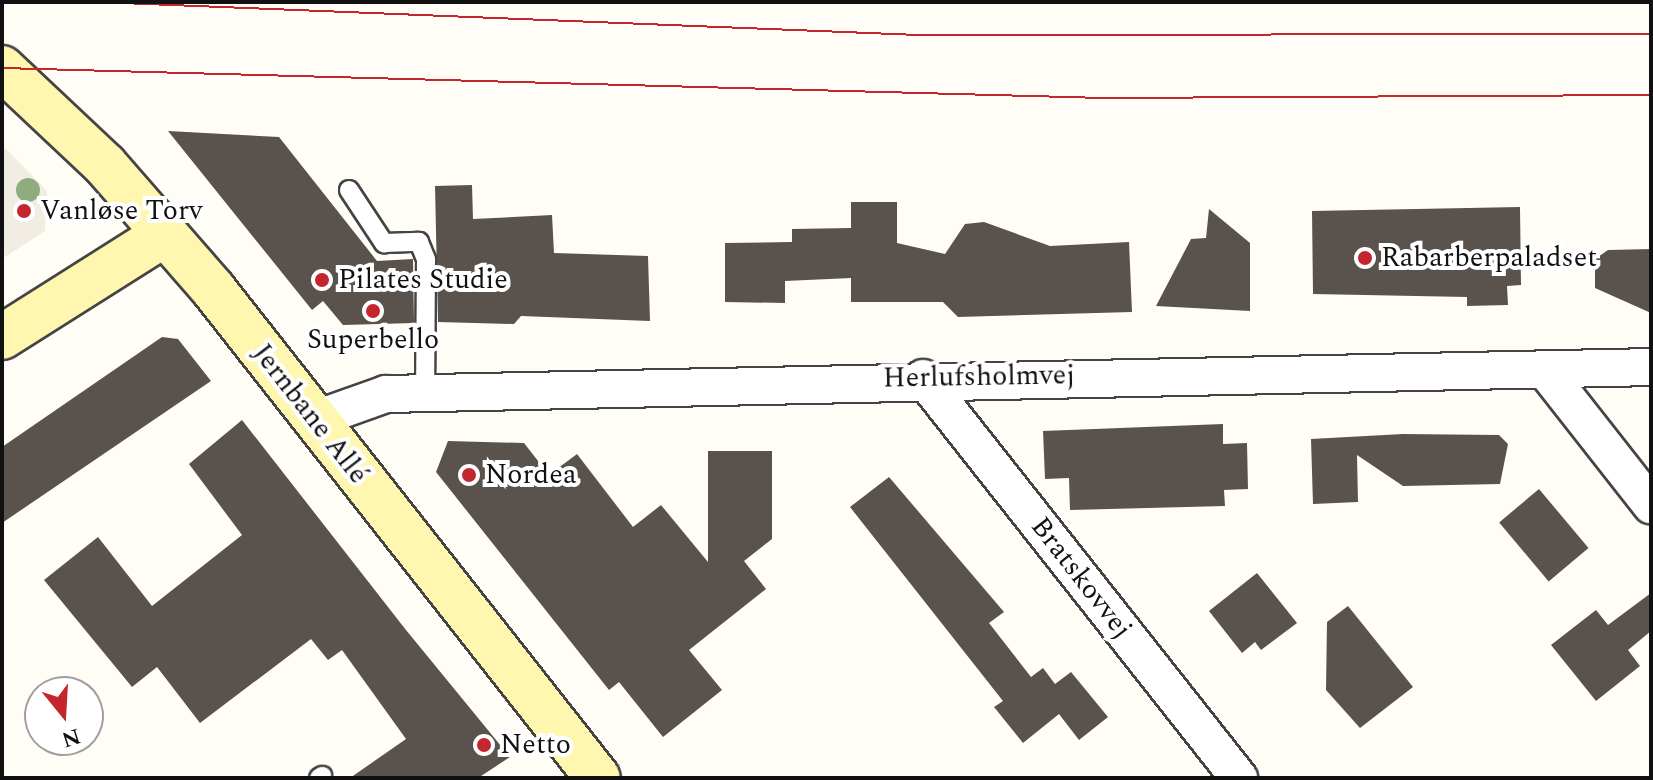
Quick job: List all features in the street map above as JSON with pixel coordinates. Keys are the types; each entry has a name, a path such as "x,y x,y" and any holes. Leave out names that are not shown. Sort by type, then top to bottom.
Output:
{"street":[{"name":"Jernbane Allé","path":"2,68 105,165 165,234 313,420 585,773"},
{"path":"2,337 165,234"},
{"name":"Herlufsholmvej","path":"313,420 386,394 425,392 923,378 1651,367"},
{"path":"1545,370 1651,505"},
{"name":"Bratskovvej","path":"923,378 1239,778"}],"lane":[{"path":"349,190 384,243 419,242 426,259 425,392"}],"shaded area":[{"name":"Vanløse Torv","path":"2,145 47,191 45,231 2,259"}],"building":[{"path":"168,131 279,137 377,261 413,259 414,323 343,325 323,301 312,310"},
{"path":"472,185 473,219 552,215 554,253 648,256 650,321 521,316 514,324 438,322 435,186"},
{"path":"851,202 897,202 897,243 945,254 965,224 984,222 1050,246 1129,242 1132,312 958,317 943,302 851,302 851,278 785,281 785,303 725,302 725,243 792,242 792,229 851,228"},
{"path":"1520,207 1521,285 1507,286 1508,305 1467,306 1467,297 1313,294 1312,211"},
{"path":"1209,209 1250,243 1250,311 1156,306 1191,239 1206,238"},
{"path":"1651,249 1651,313 1595,288 1595,259 1608,250"},
{"path":"162,337 178,339 211,381 2,523 2,447"},
{"path":"242,420 510,757 478,778 350,778 406,739 342,650 328,660 311,639 200,723 157,667 132,687 44,580 98,537 152,606 242,535 189,464"},
{"path":"1223,424 1223,444 1247,443 1248,489 1224,490 1225,506 1070,510 1069,478 1045,479 1043,431"},
{"path":"1403,434 1499,435 1508,444 1500,484 1403,486 1357,455 1358,502 1313,504 1311,439"},
{"path":"448,441 524,443 549,475 577,454 633,527 661,505 708,562 708,451 772,451 772,539 744,561 766,589 689,650 722,690 663,737 619,682 609,690 436,472"},
{"path":"889,477 1004,612 989,623 1031,677 1043,668 1055,684 1071,672 1108,717 1079,740 1059,714 1023,743 994,707 1003,701 850,507"},
{"path":"1539,489 1588,548 1549,581 1499,522"},
{"path":"1257,573 1297,623 1261,650 1255,642 1242,653 1209,611"},
{"path":"1651,593 1651,631 1628,650 1640,666 1596,701 1551,645 1596,610 1608,625"},
{"path":"1348,606 1413,687 1360,728 1326,690 1327,622"}],"tram line":[{"path":"97,2 917,35 1651,34"},
{"path":"2,68 1102,98 1651,95"}],"place":[{"name":"Vanløse Torv","path":"24,211"},
{"name":"Rabarberpaladset","path":"1365,258"},
{"name":"Pilates Studie","path":"322,280"},
{"name":"Superbello","path":"373,311"},
{"name":"Nordea","path":"469,475"},
{"name":"Netto","path":"484,745"}]}
